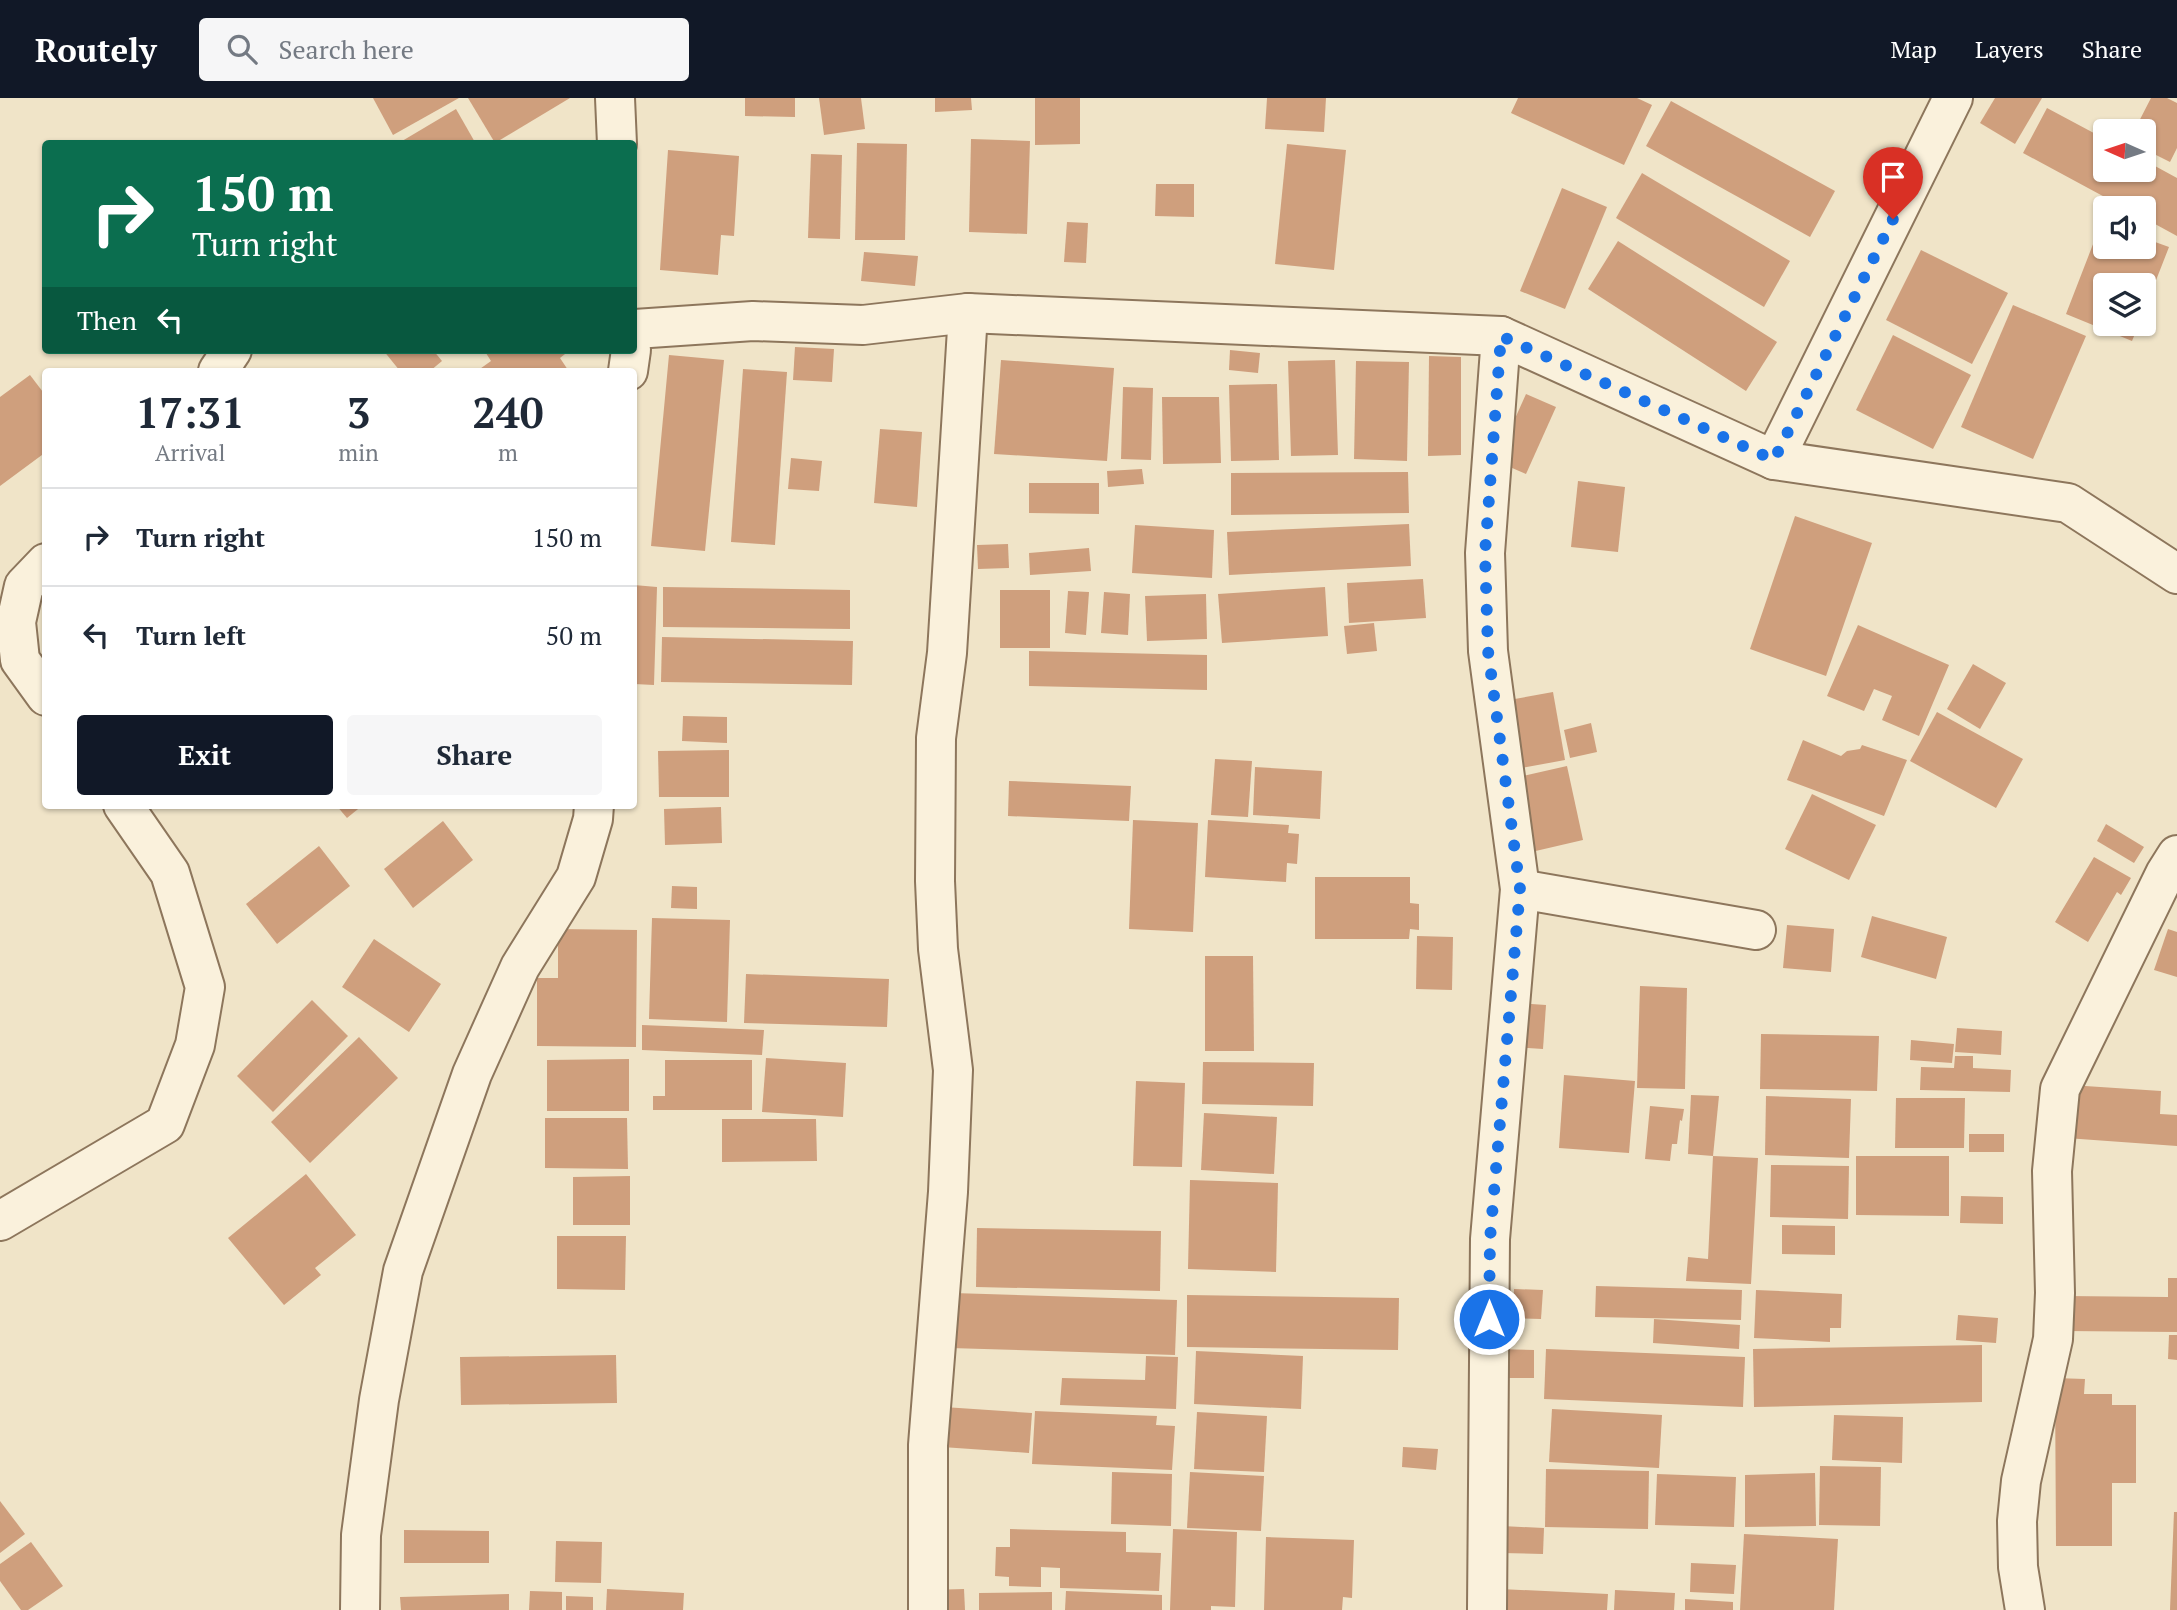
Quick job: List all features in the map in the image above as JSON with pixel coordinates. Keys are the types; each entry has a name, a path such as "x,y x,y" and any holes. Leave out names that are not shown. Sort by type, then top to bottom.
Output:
{"street":[{"path":"615,98 617,140"},
{"path":"1774,460 1953,98"},
{"path":"637,333 752,321 863,325 968,313 1501,336 1774,460 2067,503 2177,573"},
{"path":"928,1610 929,1445 948,1192 953,1070 938,949 935,881 936,738 947,653 968,313"},
{"path":"1487,1610 1490,1239 1520,889 1488,651 1485,553 1501,336"},
{"path":"42,567 24,586 16,622 20,660 42,690"},
{"path":"0,1221 164,1124 195,1045 205,987 170,873 125,809"},
{"path":"360,1610 361,1535 379,1400 403,1271 471,1074 520,967 576,877 594,809"},
{"path":"2025,1610 2018,1567 2017,1521 2021,1480 2053,1339 2055,1293 2052,1171 2060,1089 2173,870"},
{"path":"1520,889 1756,930"}],"building":[{"path":"373,98 459,98 393,135"},
{"path":"468,98 570,98 500,140 493,140"},
{"path":"745,98 795,98 795,117 745,116"},
{"path":"819,98 861,98 865,129 824,135"},
{"path":"935,98 971,98 972,110 935,112"},
{"path":"1035,98 1080,98 1080,144 1035,145"},
{"path":"1267,98 1326,98 1324,132 1265,129"},
{"path":"1518,98 1637,98 1652,105 1624,165 1511,113"},
{"path":"1995,98 2042,98 2015,144 1980,123"},
{"path":"2151,98 2167,98 2177,103 2177,148 2170,162 2156,155 2156,119 2140,119"},
{"path":"1671,101 1835,191 1810,237 1646,146"},
{"path":"2047,108 2093,133 2093,182 2156,182 2156,167 2177,178 2177,236 2156,225 2156,196 2103,196 2023,153"},
{"path":"456,109 474,140 404,140"},
{"path":"971,139 1030,141 1027,234 969,232"},
{"path":"857,143 907,144 905,240 855,240"},
{"path":"1287,144 1346,150 1334,270 1275,264"},
{"path":"668,150 739,156 734,236 721,235 718,275 660,270"},
{"path":"811,154 842,155 840,239 808,238"},
{"path":"1642,173 1790,261 1764,307 1616,218"},
{"path":"1156,184 1194,184 1194,217 1155,216"},
{"path":"1562,188 1607,207 1565,309 1520,291"},
{"path":"1067,222 1088,223 1086,263 1064,262"},
{"path":"1618,241 1777,342 1746,391 1588,289"},
{"path":"2156,242 2169,247 2156,280 2156,273 2093,273 2093,325 2066,314 2093,244 2093,259 2156,259"},
{"path":"1921,250 2008,293 1972,364 1886,320"},
{"path":"864,252 918,256 915,286 861,281"},
{"path":"2013,305 2086,336 2033,459 1961,427"},
{"path":"1893,335 1971,375 1933,449 1856,410"},
{"path":"2120,336 2134,336 2132,341"},
{"path":"795,347 834,349 832,382 793,380"},
{"path":"1230,350 1260,353 1258,373 1229,370"},
{"path":"386,354 436,354 442,361 434,368 398,368"},
{"path":"487,354 565,354 560,358 567,368 481,368 491,361"},
{"path":"669,355 724,360 705,551 651,546"},
{"path":"1429,356 1461,357 1461,455 1428,456"},
{"path":"1001,360 1114,368 1107,461 994,454"},
{"path":"1335,360 1338,455 1291,456 1288,361"},
{"path":"1356,361 1409,362 1407,461 1354,459"},
{"path":"743,369 787,372 775,545 731,542"},
{"path":"30,375 42,391 42,455 0,486 0,397"},
{"path":"1277,384 1279,460 1231,461 1229,385"},
{"path":"1123,387 1153,388 1151,460 1121,459"},
{"path":"1526,394 1556,407 1526,474 1496,461"},
{"path":"1162,397 1219,397 1221,463 1163,464"},
{"path":"880,429 922,432 917,507 874,503"},
{"path":"791,458 822,461 819,491 788,489"},
{"path":"1142,469 1144,484 1108,487 1107,471"},
{"path":"1408,472 1409,513 1231,515 1231,473"},
{"path":"1578,481 1625,487 1618,552 1571,547"},
{"path":"1029,483 1099,483 1099,514 1029,513"},
{"path":"1795,516 1872,543 1826,676 1750,649"},
{"path":"1409,524 1411,566 1229,575 1227,532"},
{"path":"1135,525 1214,530 1212,578 1132,573"},
{"path":"1008,544 1009,568 978,569 977,545"},
{"path":"1089,548 1091,571 1030,575 1029,553"},
{"path":"1423,579 1426,618 1349,623 1347,583"},
{"path":"637,585 657,587 654,685 637,684"},
{"path":"663,587 850,590 850,629 663,627"},
{"path":"1325,587 1328,636 1222,643 1218,594"},
{"path":"1000,590 1050,590 1050,648 1000,648"},
{"path":"1068,591 1089,592 1086,635 1065,633"},
{"path":"1104,592 1130,594 1128,635 1101,633"},
{"path":"1206,594 1207,639 1147,641 1145,596"},
{"path":"1374,623 1377,651 1347,654 1344,626"},
{"path":"1858,625 1949,665 1919,736 1882,720 1892,696 1874,689 1864,711 1827,696"},
{"path":"662,637 853,641 852,685 661,682"},
{"path":"1029,651 1207,655 1207,690 1029,686"},
{"path":"1973,664 2006,683 1980,729 1947,709"},
{"path":"1553,692 1565,760 1511,770 1498,702"},
{"path":"1937,712 2023,759 1996,808 1910,761"},
{"path":"683,716 727,717 727,743 682,741"},
{"path":"1591,723 1597,752 1570,758 1564,730"},
{"path":"1803,740 1841,756 1847,751 1860,749 1862,745 1907,760 1884,816 1787,780"},
{"path":"729,750 729,797 659,797 658,751"},
{"path":"1215,759 1252,761 1248,817 1211,815"},
{"path":"1567,766 1583,840 1527,853 1510,779"},
{"path":"1255,767 1322,771 1320,819 1253,815"},
{"path":"1009,781 1131,786 1129,821 1008,816"},
{"path":"1812,794 1876,825 1849,880 1785,849"},
{"path":"721,807 722,843 665,845 664,809"},
{"path":"339,809 358,809 347,818"},
{"path":"1133,820 1198,823 1193,932 1129,929"},
{"path":"1208,820 1289,825 1288,833 1299,834 1297,864 1287,863 1286,882 1205,877"},
{"path":"443,821 473,860 413,908 384,869"},
{"path":"2106,824 2144,847 2134,863 2097,841"},
{"path":"319,846 350,886 277,944 246,904"},
{"path":"2094,857 2131,878 2121,895 2117,892 2088,942 2055,922"},
{"path":"1315,877 1410,877 1410,903 1419,904 1419,930 1410,929 1409,939 1315,939"},
{"path":"672,886 697,887 697,909 671,908"},
{"path":"1872,916 1947,937 1936,979 1861,957"},
{"path":"652,918 730,920 727,1022 649,1019"},
{"path":"1787,925 1834,929 1831,972 1783,968"},
{"path":"558,929 637,930 636,1047 537,1046 537,978 558,978"},
{"path":"2168,929 2177,932 2177,977 2154,970"},
{"path":"1417,936 1453,937 1452,990 1416,989"},
{"path":"374,939 441,984 409,1032 342,987"},
{"path":"1205,956 1253,956 1254,1051 1205,1051"},
{"path":"746,974 889,979 887,1027 744,1023"},
{"path":"1640,986 1687,988 1685,1089 1637,1088"},
{"path":"312,1000 348,1036 273,1112 237,1076"},
{"path":"1515,1003 1546,1005 1543,1049 1513,1047"},
{"path":"642,1025 764,1030 762,1055 642,1050"},
{"path":"1957,1028 2002,1031 2001,1055 1955,1052"},
{"path":"1761,1034 1879,1036 1877,1091 1760,1089"},
{"path":"359,1037 398,1078 310,1163 271,1122"},
{"path":"1911,1040 1954,1044 1952,1063 1910,1060"},
{"path":"1955,1056 1973,1056 1973,1068 2011,1070 2010,1092 1920,1090 1921,1067 1954,1068"},
{"path":"766,1058 846,1063 843,1117 762,1112"},
{"path":"629,1059 629,1111 547,1111 547,1060"},
{"path":"665,1060 752,1060 752,1110 653,1110 653,1096 665,1096"},
{"path":"1203,1062 1314,1063 1313,1106 1202,1104"},
{"path":"1564,1075 1635,1081 1629,1153 1559,1148"},
{"path":"1136,1081 1185,1083 1182,1167 1133,1166"},
{"path":"2070,1085 2161,1091 2160,1114 2177,1115 2177,1146 2066,1138"},
{"path":"1691,1095 1719,1096 1713,1156 1688,1154"},
{"path":"1766,1096 1851,1099 1849,1158 1765,1155"},
{"path":"1896,1098 1965,1098 1964,1148 1895,1148"},
{"path":"1650,1106 1684,1109 1677,1144 1672,1144 1670,1161 1645,1159"},
{"path":"1204,1113 1277,1117 1274,1174 1201,1170"},
{"path":"545,1118 627,1118 628,1169 545,1168"},
{"path":"722,1119 816,1119 817,1161 722,1162"},
{"path":"1969,1134 2004,1134 2004,1152 1969,1152"},
{"path":"1713,1156 1758,1158 1751,1284 1686,1281 1688,1257 1708,1259"},
{"path":"1856,1156 1949,1156 1949,1216 1856,1215"},
{"path":"1771,1165 1849,1166 1848,1219 1770,1217"},
{"path":"306,1174 356,1235 315,1268 321,1275 284,1305 228,1238"},
{"path":"630,1176 630,1225 573,1225 573,1177"},
{"path":"1190,1180 1278,1183 1276,1272 1188,1269"},
{"path":"1961,1196 2003,1197 2003,1224 1960,1223"},
{"path":"1782,1225 1835,1226 1835,1255 1782,1254"},
{"path":"977,1228 1161,1231 1160,1291 976,1287"},
{"path":"557,1236 626,1236 625,1290 557,1289"},
{"path":"2168,1278 2177,1278 2177,1332 2065,1331 2065,1296 2168,1297"},
{"path":"1596,1286 1742,1290 1741,1320 1595,1317"},
{"path":"1514,1289 1543,1290 1541,1319 1513,1318"},
{"path":"1756,1290 1842,1294 1841,1328 1830,1328 1830,1342 1754,1338"},
{"path":"953,1293 1177,1300 1175,1355 950,1348"},
{"path":"1187,1295 1399,1298 1398,1350 1187,1347"},
{"path":"1958,1315 1998,1318 1996,1343 1956,1340"},
{"path":"1654,1319 1740,1325 1739,1349 1653,1343"},
{"path":"2169,1335 2177,1335 2177,1360 2168,1359"},
{"path":"1982,1345 1982,1402 1754,1407 1753,1349"},
{"path":"1493,1349 1534,1350 1534,1378 1493,1378"},
{"path":"1546,1349 1745,1357 1743,1407 1544,1399"},
{"path":"1196,1351 1303,1356 1301,1409 1194,1404"},
{"path":"616,1355 617,1403 461,1405 460,1357"},
{"path":"1146,1356 1178,1357 1176,1409 1060,1405 1062,1378 1145,1380"},
{"path":"2055,1378 2085,1379 2084,1394 2112,1394 2112,1405 2136,1405 2136,1483 2112,1483 2112,1546 2056,1546"},
{"path":"944,1407 1032,1413 1029,1453 942,1447"},
{"path":"1552,1409 1662,1415 1659,1468 1549,1462"},
{"path":"1035,1411 1157,1416 1156,1425 1175,1426 1172,1470 1032,1464"},
{"path":"1197,1412 1267,1416 1264,1472 1194,1469"},
{"path":"1834,1415 1903,1417 1902,1463 1832,1460"},
{"path":"1403,1447 1438,1449 1436,1470 1402,1467"},
{"path":"1820,1466 1881,1467 1880,1526 1819,1525"},
{"path":"1546,1469 1649,1471 1648,1529 1545,1527"},
{"path":"1112,1472 1172,1474 1171,1526 1111,1524"},
{"path":"1190,1472 1264,1476 1261,1531 1187,1528"},
{"path":"1815,1473 1816,1526 1745,1527 1745,1475"},
{"path":"1657,1474 1736,1477 1734,1527 1655,1525"},
{"path":"0,1501 25,1534 0,1553"},
{"path":"2174,1512 2177,1512 2177,1610 2170,1610"},
{"path":"1502,1526 1544,1528 1543,1554 1501,1553"},
{"path":"1010,1529 1126,1532 1126,1552 1161,1553 1159,1591 1060,1588 1060,1568 1041,1567 1041,1587 1009,1586 1009,1577 995,1576 996,1547 1010,1547"},
{"path":"1173,1529 1237,1532 1235,1607 1211,1606 1211,1610 1170,1610"},
{"path":"404,1530 489,1531 489,1563 404,1563"},
{"path":"1744,1534 1838,1539 1834,1610 1740,1610"},
{"path":"1266,1537 1354,1540 1352,1598 1343,1597 1342,1610 1264,1610"},
{"path":"556,1541 602,1542 601,1583 555,1582"},
{"path":"31,1542 63,1586 28,1610 21,1610 0,1581 0,1564"},
{"path":"1691,1563 1736,1565 1734,1594 1690,1592"},
{"path":"607,1589 684,1593 683,1610 606,1610"},
{"path":"964,1589 965,1610 930,1610 929,1590"},
{"path":"1500,1589 1608,1594 1607,1610 1499,1610"},
{"path":"1615,1590 1675,1593 1674,1610 1614,1610"},
{"path":"530,1591 562,1592 562,1610 529,1610"},
{"path":"1066,1591 1162,1595 1162,1610 1065,1610"},
{"path":"1052,1592 1052,1610 979,1610 979,1593"},
{"path":"509,1594 509,1610 401,1610 400,1597"},
{"path":"566,1596 593,1597 593,1610 566,1610"},
{"path":"1685,1599 1733,1602 1733,1610 1685,1610"}],"route":[{"path":"1489,1319 1490,1239 1520,889 1488,651 1485,553 1501,336 1774,460 1893,219"}]}
